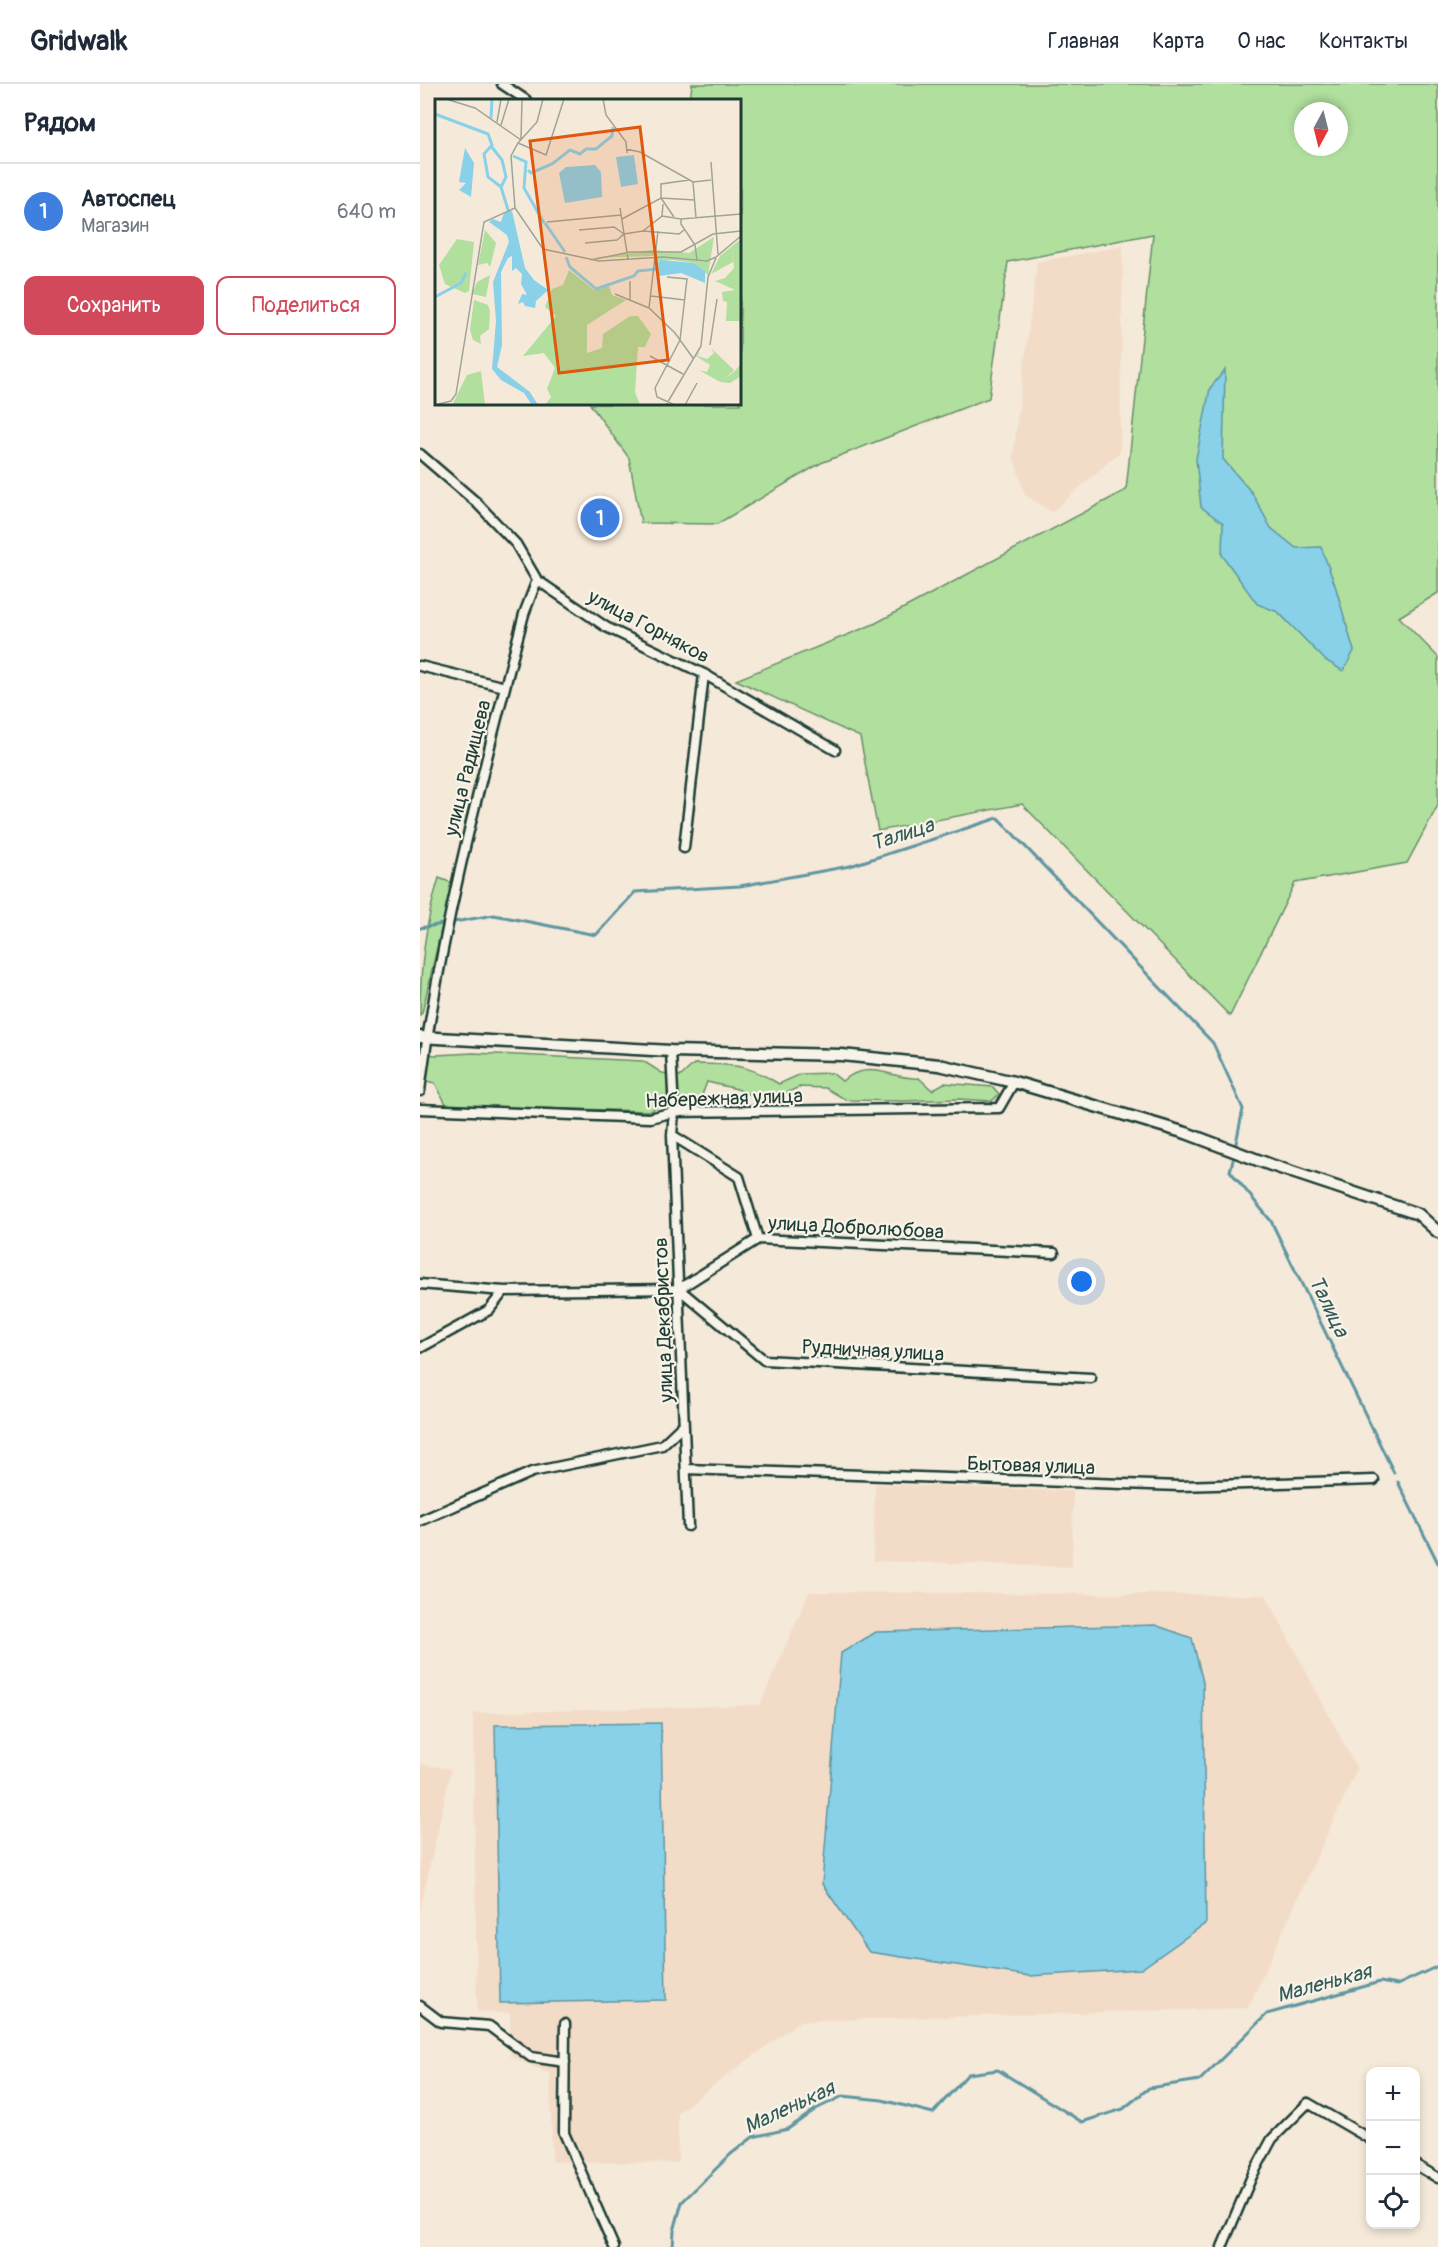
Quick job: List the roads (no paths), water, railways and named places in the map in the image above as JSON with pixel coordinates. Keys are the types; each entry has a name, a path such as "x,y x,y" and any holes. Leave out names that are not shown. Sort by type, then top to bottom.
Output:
{"street":[{"path":"502,84 524,99"},
{"name":"улица Горняков","path":"420,454 476,502 516,544 537,580 606,627 704,674 835,750"},
{"name":"улица Радищева","path":"420,1091 423,1037 459,871 524,614 537,580"},
{"path":"420,666 505,687"},
{"path":"684,848 704,674"},
{"path":"423,1037 671,1051 842,1056 939,1065 1014,1082 1186,1133 1270,1165 1418,1214 1438,1232"},
{"name":"улица Декабристов","path":"671,1051 674,1112 672,1135 688,1526"},
{"name":"Набережная улица","path":"420,1109 650,1118 674,1112 999,1108 1014,1082"},
{"path":"672,1135 739,1178 758,1239"},
{"name":"улица Добролюбова","path":"679,1289 758,1239 1054,1253"},
{"path":"420,1284 504,1291 679,1289"},
{"name":"Рудничная улица","path":"679,1289 764,1360 1091,1378"},
{"path":"420,1348 489,1310 504,1291"},
{"path":"420,1521 532,1472 662,1445 683,1425"},
{"name":"Бытовая улица","path":"686,1469 1180,1486 1374,1480"},
{"path":"420,2006 441,2022 489,2026 531,2057 565,2062"},
{"path":"565,2024 564,2133 614,2247"},
{"path":"1222,2247 1252,2176 1272,2139 1308,2103 1366,2136"},
{"path":"1420,2167 1438,2178"}],"water":[{"path":"1225,370 1223,459 1252,493 1271,528 1296,548 1321,547 1335,585 1354,651 1343,671 1325,660 1278,612 1257,604 1222,555 1223,523 1201,507 1196,459 1210,388"},
{"path":"1155,1625 1192,1638 1203,1682 1206,1923 1141,1969 1030,1976 869,1952 822,1884 841,1653 876,1632"},
{"path":"661,1723 666,2000 500,2003 495,1725"}],"waterway":[{"name":"Талица","path":"420,928 494,915 596,935 635,892 740,886 850,866 998,818 1213,1043 1243,1109 1236,1143"},
{"name":"Талица","path":"1233,1160 1230,1171 1271,1221 1394,1473"},
{"name":"Талица","path":"1398,1482 1438,1563"},
{"name":"Маленькая","path":"673,2247 674,2231 682,2202 731,2154 753,2137 788,2129 816,2109 843,2096 882,2100 933,2113 968,2074 998,2070 1082,2122 1123,2109 1149,2088 1200,2080 1267,2014 1380,1982 1397,1985 1438,1966"}],"place":[{"name":"Автоспец","path":"600,518"}]}
